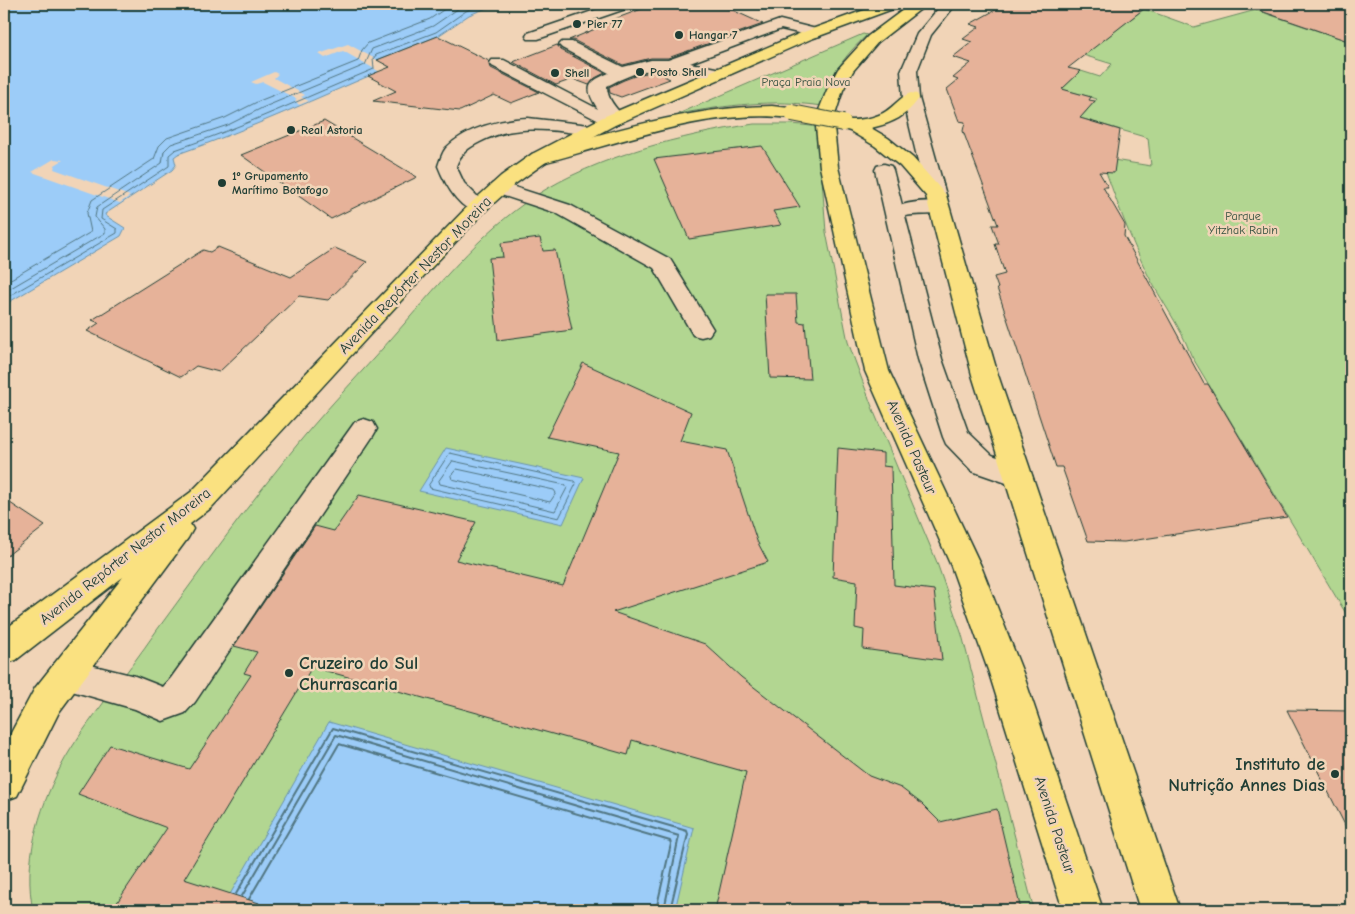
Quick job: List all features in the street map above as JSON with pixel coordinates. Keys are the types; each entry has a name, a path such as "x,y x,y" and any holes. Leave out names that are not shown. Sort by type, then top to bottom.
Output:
{"main road":[{"name":"Avenida Repórter Nestor Moreira","path":"4,648 201,500 417,269 478,207 499,188 539,158 612,119 815,33 893,4"},
{"name":"Avenida Pasteur","path":"920,4 873,39 846,69 835,90 826,115 828,167 877,371 966,566 1006,673 1083,910"},
{"path":"848,124 874,122 893,117 906,106 910,98"},
{"path":"539,158 637,130 693,119 752,112 792,113 848,124 866,132 899,156 922,177 938,202 984,375 1160,910"},
{"path":"4,783 47,700 201,500"}],"street":[{"path":"533,36 626,4"},
{"path":"894,213 938,202 910,98 909,71 916,50 933,20 949,4"},
{"path":"670,65 780,24 815,33"},
{"path":"567,46 622,73"},
{"path":"498,63 612,119"},
{"path":"612,119 600,100 599,83 622,73 637,67 670,65 720,74"},
{"path":"478,207 455,185 447,166 452,154 461,145 484,133 511,124 542,124 590,130"},
{"path":"884,170 930,359 956,437 982,463 1018,476"},
{"path":"499,188 563,209 662,264 701,329"},
{"path":"66,675 135,692 163,704 173,701 183,690 364,429"}],"green space":[{"name":"Parque Yitzhak Rabin","path":"1144,9 1194,27 1256,10 1351,42 1351,622 1191,355 1134,245 1101,158 1151,166 1148,138 1080,118 1097,99 1062,89 1081,71 1100,77 1112,64 1083,55"},
{"name":"Praça Praia Nova","path":"863,34 867,35 845,58 829,85 823,106 768,103 678,114"},
{"path":"754,124 792,124 821,127 821,166 826,232 848,342 874,412 936,560 962,635 1034,910 33,910 30,874 34,837 52,785 76,741 245,510 282,463 458,263 495,227 535,196 585,169 669,141"}],"water":[{"path":"4,4 497,4 469,15 438,36 377,60 390,67 258,123 178,154 174,157 176,165 172,170 105,214 125,228 121,236 4,305"},
{"path":"446,448 584,478 563,524 419,491"},
{"path":"329,722 694,828 675,910 221,910"}],"pier":[{"path":"348,44 390,67 380,72 343,51 325,58 319,54"},
{"path":"274,72 278,74 274,78 305,95 301,97 309,101 299,105 295,100 297,99 263,82 256,84 251,82"},
{"path":"54,159 63,160 55,165 54,169 130,196 120,203 32,172"}],"building":[{"path":"655,4 719,4 763,24 668,58 651,58 623,65 573,40 569,40 614,21 612,20"},
{"path":"1006,4 1150,4 1068,68 1081,71 1062,89 1091,97 1089,100 1095,101 1080,118 1120,130 1114,173 1099,172 1108,187 1103,187 1125,225 1124,236 1204,384 1208,384 1287,517 1124,542 1088,541 1062,467 1056,467 997,288 994,277 1005,274 995,244 999,244 992,225 998,225 963,131 965,122 959,121 947,89 958,80 953,78 971,63 953,57 972,42 963,39 979,27 970,24"},
{"path":"1256,4 1351,4 1351,42 1255,9"},
{"path":"438,36 489,61 491,68 539,92 511,103 494,95 460,111 373,101 396,91 368,76 390,67 377,60"},
{"path":"557,45 561,50 605,73 595,78 589,85 573,79 556,85 513,62"},
{"path":"660,71 674,72 664,76 670,79 621,97 610,93 609,87 624,80 640,74"},
{"path":"324,121 417,177 331,219 241,155"},
{"path":"762,146 800,207 773,211 781,225 689,239 654,159"},
{"path":"540,238 543,251 555,250 572,330 498,340 489,258 503,257 501,243"},
{"path":"218,247 291,277 335,248 367,262 328,300 299,296 219,372 196,366 181,377 87,331 99,323 92,320 203,250 210,252"},
{"path":"765,294 796,294 798,322 805,323 810,379 770,378"},
{"path":"583,363 691,412 680,441 727,450 757,541 768,562 613,612 705,644 741,677 869,776 901,788 922,804 940,822 997,809 1021,910 715,910 746,772 632,740 628,755 312,667 184,879 259,903 258,910 112,910 167,828 78,794 110,745 189,769 251,675 244,673 257,652 234,646 315,526 334,531 359,495 476,522 456,560 563,586 619,452 547,437"},
{"path":"838,448 883,453 883,466 891,467 894,585 934,590 942,660 863,649 864,630 855,628 857,581 833,577"},
{"path":"4,499 45,526 4,558"},
{"name":"Instituto de Nutrição Annes Dias","path":"1287,710 1351,711 1351,837"}],"place":[{"name":"Pier 77","path":"577,24"},
{"name":"Hangar 7","path":"679,35"},
{"name":"Posto Shell","path":"640,72"},
{"name":"Shell","path":"555,73"},
{"name":"Real Astoria","path":"291,130"},
{"name":"1º Grupamento Marítimo Botafogo","path":"222,183"},
{"name":"Cruzeiro do Sul Churrascaria","path":"289,673"},
{"name":"Instituto de Nutrição Annes Dias","path":"1335,774"}]}
